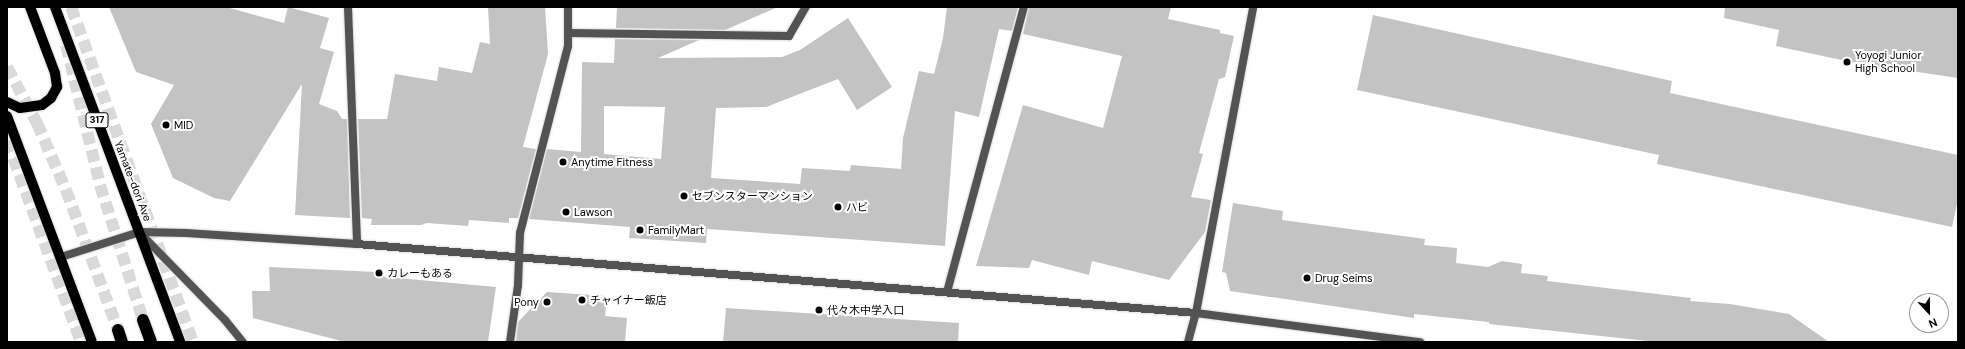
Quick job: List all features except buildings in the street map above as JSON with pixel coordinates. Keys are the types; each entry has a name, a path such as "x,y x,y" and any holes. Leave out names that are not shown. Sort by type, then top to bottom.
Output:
{"highway":[{"path":"143,320 151,342"},
{"path":"118,330 122,342"}],"main road":[{"path":"7,102 20,108 42,105 51,98 57,87 55,73 30,7"},
{"name":"Yamate-dori Ave","path":"55,7 180,342"},
{"path":"7,116 92,342"}],"street":[{"path":"348,7 357,244"},
{"path":"510,342 518,285 520,233 568,46 568,7"},
{"path":"568,33 789,36 806,7"},
{"path":"948,292 1024,7"},
{"path":"1188,342 1196,313 1252,7"},
{"path":"140,232 225,320 243,342"},
{"path":"61,257 140,232 357,244 1196,313 1420,342"}],"tunnel":[{"path":"71,7 193,342"},
{"path":"66,45 100,185 143,320"},
{"path":"7,67 37,123 66,190 118,330"},
{"path":"7,141 81,342"}],"place":[{"name":"Yoyogi Junior High School","path":"1847,62"},
{"name":"MID","path":"166,125"},
{"name":"Anytime Fitness","path":"563,162"},
{"name":"セブンスターマンション","path":"684,196"},
{"name":"ハビ","path":"838,207"},
{"name":"Lawson","path":"566,212"},
{"name":"FamilyMart","path":"640,230"},
{"name":"カレーもある","path":"379,273"},
{"name":"Drug Seims","path":"1307,278"},
{"name":"チャイナー飯店","path":"582,300"},
{"name":"Pony","path":"547,302"},
{"name":"代々木中学入口","path":"819,310"}]}
